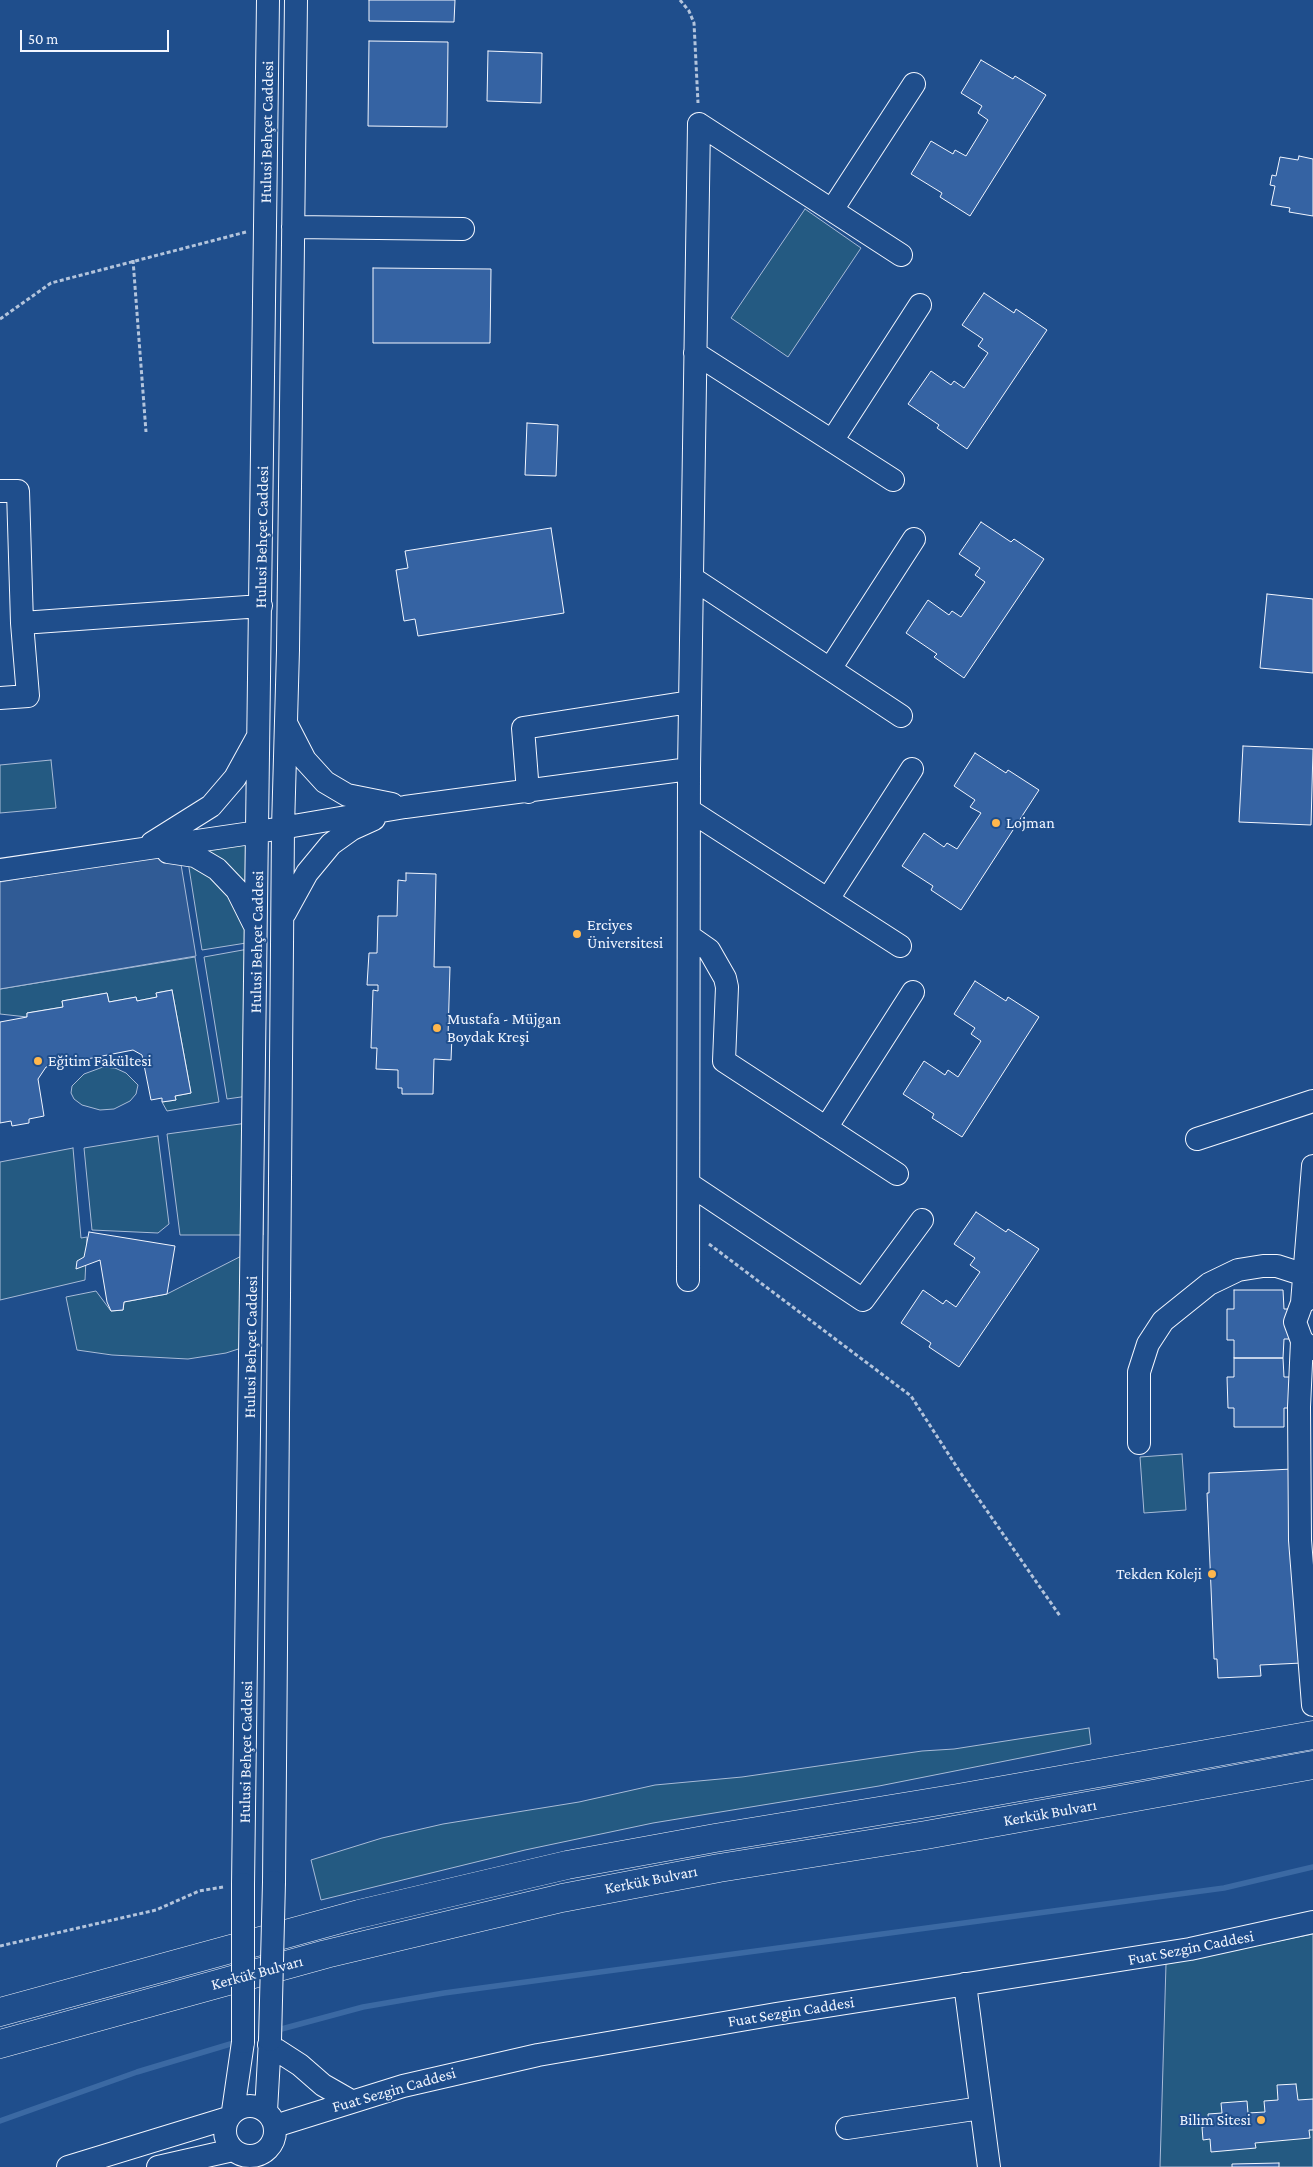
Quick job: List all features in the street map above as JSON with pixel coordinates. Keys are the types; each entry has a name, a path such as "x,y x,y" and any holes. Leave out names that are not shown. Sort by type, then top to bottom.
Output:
{"main road":[{"name":"Kerkük Bulvarı","path":"0,2012 359,1914 567,1865 1313,1735"},
{"name":"Kerkük Bulvarı","path":"0,2044 281,1966 562,1898 720,1868 955,1830 1313,1765"}],"street":[{"name":"Hulusi Behçet Caddesi","path":"268,0 260,733 243,1884 243,2042 231,2114 225,2135 235,2159 275,2135 271,2119 269,2043 274,1882 283,828 296,0"},
{"path":"832,210 914,84"},
{"path":"699,124 901,255"},
{"path":"688,1280 689,769 699,124"},
{"path":"293,227 463,229"},
{"path":"832,441 920,305"},
{"path":"695,353 893,480"},
{"path":"0,492 18,491 22,623 28,696 0,698"},
{"path":"830,669 914,539"},
{"path":"692,578 901,716"},
{"path":"22,623 261,606"},
{"path":"528,792 523,728 690,702"},
{"path":"286,721 305,760 325,782 347,795 405,807"},
{"path":"142,849 211,806 235,778 260,733"},
{"path":"0,870 258,832 405,807 689,769"},
{"path":"828,899 912,769"},
{"path":"283,918 307,873 331,844 352,829 405,807"},
{"path":"689,810 900,946"},
{"path":"142,849 195,856 217,869 228,879 245,903 257,936"},
{"path":"689,936 709,950 725,978 727,987 724,1061 897,1174"},
{"path":"826,1128 913,992"},
{"path":"1197,1139 1313,1101"},
{"path":"1313,1166 1304,1275 1308,1300 1295,1322 1308,1345 1299,1445 1300,1540 1313,1705"},
{"path":"689,1184 863,1300 922,1220"},
{"path":"1139,1443 1139,1372 1148,1344 1163,1321 1209,1284 1238,1270 1256,1266 1277,1266 1304,1275"},
{"name":"Fuat Sezgin Caddesi","path":"271,2119 351,2101 422,2081 538,2055 965,1984 1190,1949 1313,1922"},
{"path":"965,1984 989,2167"},
{"path":"269,2043 300,2065 323,2085 351,2101"},
{"path":"68,2167 231,2114 250,2105 271,2119"},
{"path":"848,2128 981,2108"},
{"path":"158,2167 235,2159"}],"path":[{"path":"680,0 689,11 694,23 699,124"},
{"path":"0,319 51,283 133,260 266,227"},
{"path":"133,260 146,432"},
{"path":"688,1228 911,1396 960,1472 1060,1616"},
{"path":"0,1946 156,1910 199,1891 243,1884"}],"shaded area":[{"path":"805,209 861,248 788,357 731,318"},
{"path":"51,760 56,808 0,813 0,765"},
{"path":"235,842 252,847 265,940 202,950 186,849"},
{"path":"179,852 196,956 0,989 0,882"},
{"path":"265,946 262,1094 227,1099 204,957"},
{"path":"195,957 219,1102 167,1111 162,1102 176,1100 175,1096 191,1093 172,990 156,993 157,997 137,1001 136,997 109,1002 107,993 62,1001 63,1007 27,1013 27,1017 0,1014 0,989"},
{"path":"103,1067 115,1068 126,1073 138,1085 136,1094 130,1101 114,1109 100,1110 82,1105 74,1099 71,1093 72,1086 84,1074"},
{"path":"262,1121 263,1235 180,1235 167,1134"},
{"path":"158,1136 169,1224 158,1233 92,1230 84,1148"},
{"path":"73,1148 81,1238 87,1237 85,1280 0,1300 0,1162"},
{"path":"261,1246 260,1342 226,1353 188,1359 112,1355 77,1350 66,1297 96,1291 111,1311 123,1310 124,1302 167,1294"},
{"path":"1182,1454 1186,1510 1144,1513 1140,1457"},
{"path":"1089,1728 1091,1744 879,1786 653,1823 525,1850 321,1900 311,1860 382,1838 443,1824 579,1802 655,1785 742,1777 922,1751 954,1749"},
{"path":"1313,1934 1313,2167 1160,2167 1166,1964"}],"building":[{"path":"369,0 455,0 454,22 369,21"},
{"path":"369,41 448,42 447,127 368,126"},
{"path":"488,51 542,53 541,103 487,101"},
{"path":"981,60 1013,79 1015,76 1046,95 970,216 940,197 942,193 911,174 931,141 953,154 955,150 966,156 988,120 978,113 982,106 961,93"},
{"path":"1299,156 1313,159 1313,216 1289,212 1290,208 1271,205 1275,186 1270,185 1272,175 1276,176 1280,157 1298,160"},
{"path":"373,268 491,269 490,343 373,343"},
{"path":"984,293 1014,313 1016,309 1047,330 967,449 937,428 939,425 908,404 931,371 951,385 954,381 964,388 988,353 978,346 983,339 962,325"},
{"path":"527,423 558,425 556,476 525,475"},
{"path":"981,522 1011,542 1014,539 1044,559 964,678 934,657 937,654 906,633 928,600 949,615 952,611 961,617 985,582 975,575 980,568 959,554"},
{"path":"551,528 564,613 418,636 415,619 404,621 396,570 408,568 405,551"},
{"path":"1267,594 1313,599 1313,673 1260,668"},
{"path":"1243,746 1313,749 1311,825 1239,822"},
{"name":"Lojman","path":"975,753 1006,773 1008,770 1039,790 961,910 931,890 933,886 902,866 924,833 944,847 947,843 957,849 981,813 970,807 975,800 954,786"},
{"path":"406,873 436,874 434,967 450,967 448,1036 452,1036 451,1060 434,1059 433,1094 402,1094 402,1088 398,1088 398,1070 376,1069 377,1048 371,1048 373,990 378,991 378,985 367,985 369,953 377,953 378,916 397,916 398,880 406,881"},
{"path":"975,981 1006,1001 1008,997 1039,1017 962,1137 932,1118 934,1114 903,1094 924,1061 945,1075 948,1070 958,1077 981,1041 971,1034 975,1028 954,1014"},
{"name":"Eğitim Fakültesi","path":"172,990 191,1093 175,1096 176,1100 162,1102 162,1098 151,1100 142,1055 133,1050 46,1067 38,1079 44,1116 29,1119 29,1123 12,1126 11,1121 0,1123 0,1022 27,1017 27,1013 63,1007 62,1001 107,993 109,1002 136,997 137,1001 157,997 156,993"},
{"path":"976,1212 1006,1232 1008,1229 1039,1249 959,1367 929,1347 931,1343 901,1323 923,1290 943,1304 946,1300 956,1307 980,1272 970,1265 975,1258 954,1244"},
{"path":"89,1232 175,1246 167,1294 124,1302 123,1310 111,1311 107,1302 100,1260 76,1269 77,1261 84,1257"},
{"path":"1234,1290 1283,1290 1284,1309 1290,1309 1290,1339 1284,1339 1283,1358 1234,1358 1234,1340 1227,1340 1227,1309 1234,1309"},
{"path":"1234,1358 1283,1358 1284,1377 1290,1377 1290,1408 1284,1408 1284,1427 1234,1427 1234,1408 1228,1408 1227,1377 1234,1377"},
{"path":"1293,1469 1302,1663 1260,1665 1261,1676 1218,1678 1217,1659 1214,1659 1207,1493 1209,1493 1209,1473"},
{"name":"Bilim Sitesi","path":"1296,2084 1298,2100 1313,2099 1313,2130 1309,2130 1310,2138 1255,2143 1256,2148 1211,2152 1210,2139 1203,2140 1202,2127 1209,2126 1208,2114 1222,2113 1221,2103 1247,2101 1248,2113 1265,2112 1264,2101 1278,2100 1277,2085"},
{"name":"Bilim Sitesi","path":"1279,2163 1279,2167 1232,2167 1232,2164"}],"waterway":[{"path":"274,2031 363,2007 444,1993 1224,1888 1313,1867"},
{"path":"0,2121 137,2072 237,2042"}],"place":[{"name":"Lojman","path":"996,823"},
{"name":"Erciyes Üniversitesi","path":"577,934"},
{"name":"Mustafa - Müjgan Boydak Kreşi","path":"437,1028"},
{"name":"Eğitim Fakültesi","path":"38,1061"},
{"name":"Tekden Koleji","path":"1212,1574"},
{"name":"Bilim Sitesi","path":"1261,2120"}]}
